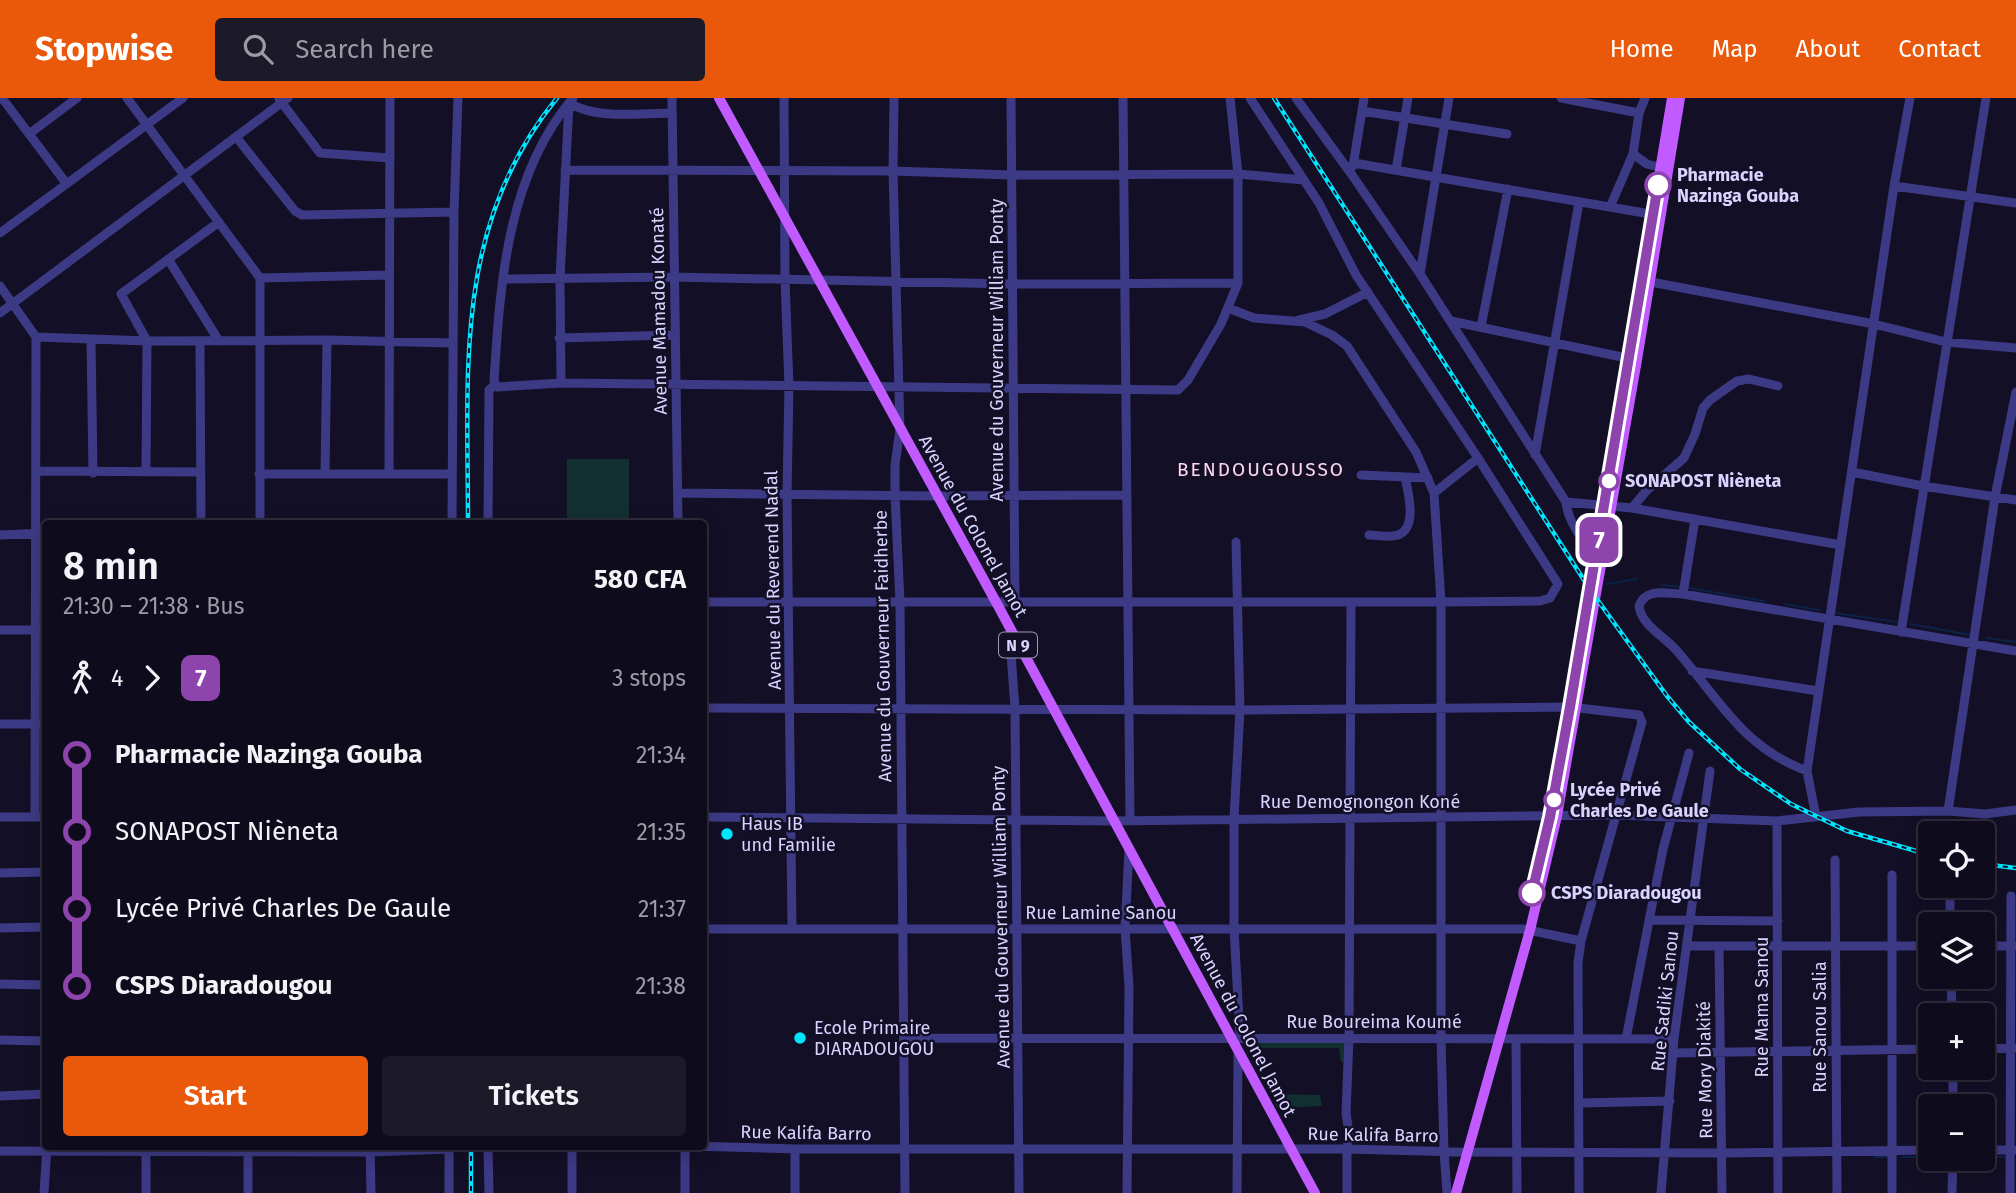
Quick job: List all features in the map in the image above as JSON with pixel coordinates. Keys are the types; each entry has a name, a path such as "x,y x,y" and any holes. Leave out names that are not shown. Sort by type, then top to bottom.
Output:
{"main road":[{"name":"Avenue du Colonel Jamot","path":"713,98 993,602 1169,930 1231,1038 1238,1059 1288,1150 1315,1193"},
{"name":"Avenue du Colonel Jamot","path":"719,98 756,172"},
{"path":"1665,169 1672,98"},
{"path":"1448,1193 1496,1039 1554,817 1665,169 1680,98"},
{"path":"1633,359 1651,282 1657,215"},
{"path":"1573,707 1595,565 1609,505"},
{"name":"Avenue du Colonel Jamot","path":"993,602 1010,641 1049,708"},
{"name":"Avenue du Colonel Jamot","path":"1288,1150 1308,1193"},
{"path":"1456,1193 1462,1152"}],"street":[{"path":"2,98 66,183"},
{"path":"29,134 77,98"},
{"path":"127,98 260,278 260,520"},
{"path":"0,233 183,98"},
{"path":"389,474 390,98"},
{"path":"452,520 454,212 458,98"},
{"name":"Avenue Mamadou Konaté","path":"671,98 678,520"},
{"name":"Avenue du Reverend Nadal","path":"783,98 789,386 787,493 792,929"},
{"name":"Avenue du Gouverneur Faidherbe","path":"894,98 893,171 899,388 895,495 900,602 905,1193"},
{"name":"Avenue du Gouverneur William Ponty","path":"1011,98 1014,602"},
{"path":"1123,98 1130,820"},
{"path":"495,385 506,387 561,383 1178,390 1183,386 1228,308 1238,283 1238,174 1230,98"},
{"path":"707,602 1441,602 1540,601 1549,598 1558,584 1346,258 1319,202 1250,98"},
{"path":"1296,98 1451,321 1566,502 1567,515 1591,551 1595,565"},
{"path":"1352,175 1364,98"},
{"path":"1396,170 1408,98"},
{"path":"1419,274 1449,98"},
{"path":"1561,98 1639,113"},
{"path":"1610,207 1633,155 1639,113 1645,98"},
{"path":"1816,817 1807,771 1894,186 1910,98"},
{"path":"1901,632 1986,98"},
{"path":"0,313 237,138 283,100 320,153 390,158"},
{"path":"571,101 583,111 599,113 672,113"},
{"path":"561,383 560,278 571,101"},
{"path":"488,520 489,390 495,385 498,303 514,220 541,143 571,101"},
{"path":"1362,111 1507,134"},
{"path":"237,138 298,214 454,212"},
{"path":"1633,155 1665,169"},
{"path":"1354,163 1657,215"},
{"path":"565,170 893,171 1012,175 1238,174 1304,180"},
{"path":"1894,186 2016,203"},
{"path":"1481,327 1508,190"},
{"path":"1535,455 1579,202"},
{"path":"145,472 146,341 121,294 219,222"},
{"path":"168,260 219,341"},
{"path":"260,278 390,275"},
{"path":"504,279 673,277 1012,284 1238,283"},
{"path":"1651,282 1874,324 1946,342 2016,348"},
{"path":"0,286 36,337 36,471 41,533 40,724 34,817"},
{"path":"1298,320 1325,314 1368,292"},
{"path":"1228,308 1254,318 1298,320 1314,325 1347,346 1416,452 1434,493 1441,602 1441,1038 1444,1151 1448,1193"},
{"path":"1451,321 1633,359"},
{"path":"559,338 675,335"},
{"path":"36,337 200,342 327,340 453,343"},
{"path":"91,339 93,473"},
{"path":"325,474 327,340"},
{"path":"200,342 201,520"},
{"path":"1632,508 1647,490 1684,458 1703,408 1710,400 1737,381 1749,379 1778,386"},
{"path":"1948,811 1995,497 2016,392"},
{"path":"1434,493 1478,458"},
{"path":"36,471 200,472"},
{"path":"1852,472 2016,500"},
{"path":"259,474 451,474"},
{"path":"1361,474 1428,478"},
{"path":"1369,535 1395,536 1403,533 1408,526 1410,514 1405,477"},
{"path":"678,494 1126,495"},
{"path":"1566,502 1632,508 1841,545"},
{"path":"1683,594 1695,519"},
{"path":"0,535 41,533"},
{"path":"1231,1038 1234,818 1240,709 1236,542"},
{"path":"1807,771 1773,756 1732,721 1678,651 1646,622 1639,611 1640,601 1647,594 1683,594 2016,651"},
{"path":"1347,1193 1351,602"},
{"path":"0,630 40,630"},
{"name":"Avenue du Gouverneur William Ponty","path":"1010,641 1015,708 1019,1193"},
{"path":"1692,671 1818,691"},
{"path":"707,708 1573,707 1641,717 1642,722 1581,941 1578,963 1579,1193"},
{"path":"0,724 40,724"},
{"path":"1626,1039 1665,840 1689,753"},
{"name":"Rue Sadiki Sanou","path":"1661,1193 1674,1039 1710,771"},
{"name":"Rue Demognongon Koné","path":"707,817 1110,821 1616,815 1777,821 1859,812 1948,811 1985,814 2016,810"},
{"path":"0,817 42,817"},
{"name":"Rue Mama Sanou","path":"1777,821 1778,1193"},
{"path":"1127,1193 1129,960 1125,928 1129,856"},
{"name":"Rue Sanou Salia","path":"1835,860 1837,1193"},
{"path":"0,873 42,872"},
{"path":"1892,875 1892,1193"},
{"path":"2010,1193 2013,1150 2014,946 2011,896"},
{"path":"1649,920 1778,921"},
{"path":"0,928 42,927"},
{"name":"Rue Lamine Sanou","path":"707,929 1442,928 1526,930 1581,941"},
{"path":"1687,946 1918,946"},
{"name":"Rue Mory Diakité","path":"1719,946 1722,1193"},
{"path":"1995,946 2014,946"},
{"path":"0,984 42,985"},
{"name":"Rue Boureima Koumé","path":"905,1038 1674,1039"},
{"path":"1516,1039 1517,1193"},
{"path":"0,1040 42,1041"},
{"path":"1995,1049 2013,1048"},
{"path":"1674,1053 1918,1049"},
{"path":"1237,1193 1238,1059"},
{"path":"0,1096 42,1094"},
{"path":"1579,1103 1670,1101"},
{"name":"Rue Kalifa Barro","path":"707,1147 1721,1153 1918,1150"},
{"path":"0,1151 42,1148"},
{"path":"795,1149 795,1193"},
{"path":"44,1193 47,1150"},
{"path":"146,1150 146,1193"},
{"path":"248,1150 248,1193"},
{"path":"370,1150 371,1193"},
{"path":"449,1150 449,1193"},
{"path":"488,1150 489,1193"},
{"path":"572,1150 572,1193"},
{"path":"685,1193 687,1150"},
{"path":"1995,1150 2013,1150"},
{"path":"1952,1171 1952,1193"}],"green space":[{"path":"567,459 629,459 629,520 567,520"},
{"path":"1252,1038 1348,1040 1347,1062 1341,1062 1339,1048 1252,1048"},
{"path":"1271,1094 1320,1095 1322,1106 1277,1108"}],"waterway":[{"path":"1607,584 1637,579"},
{"path":"1662,585 1681,587"},
{"path":"1564,702 1580,614 1581,593 1585,588"},
{"path":"1689,588 1764,601"},
{"path":"1784,604 1819,610"},
{"path":"1835,613 1897,622"},
{"path":"1910,624 1971,635"},
{"path":"1987,638 2016,642"},
{"path":"1875,1157 1888,1157"},
{"path":"1902,1157 1918,1157"},
{"path":"1995,1157 2004,1157"}],"railway":[{"path":"468,520 469,355 483,248 499,196 523,146 557,98"},
{"path":"1274,98 1591,591 1689,722 1740,769 1791,804 1847,831 1918,852"},
{"path":"1995,865 2016,868"},
{"path":"471,1150 471,1193"}],"bus line":[{"name":"7","path":"1532,893 1550,817 1570,707 1658,185"}],"place":[{"name":"Pharmacie Nazinga Gouba","path":"1658,185"},
{"name":"SONAPOST Nièneta","path":"1609,481"},
{"name":"Lycée Privé Charles De Gaule","path":"1554,800"},
{"name":"Haus IB und Familie","path":"727,834"},
{"name":"CSPS Diaradougou","path":"1532,893"},
{"name":"Ecole Primaire DIARADOUGOU","path":"800,1038"}],"district":[{"name":"BENDOUGOUSSO","path":"1261,469"}]}
